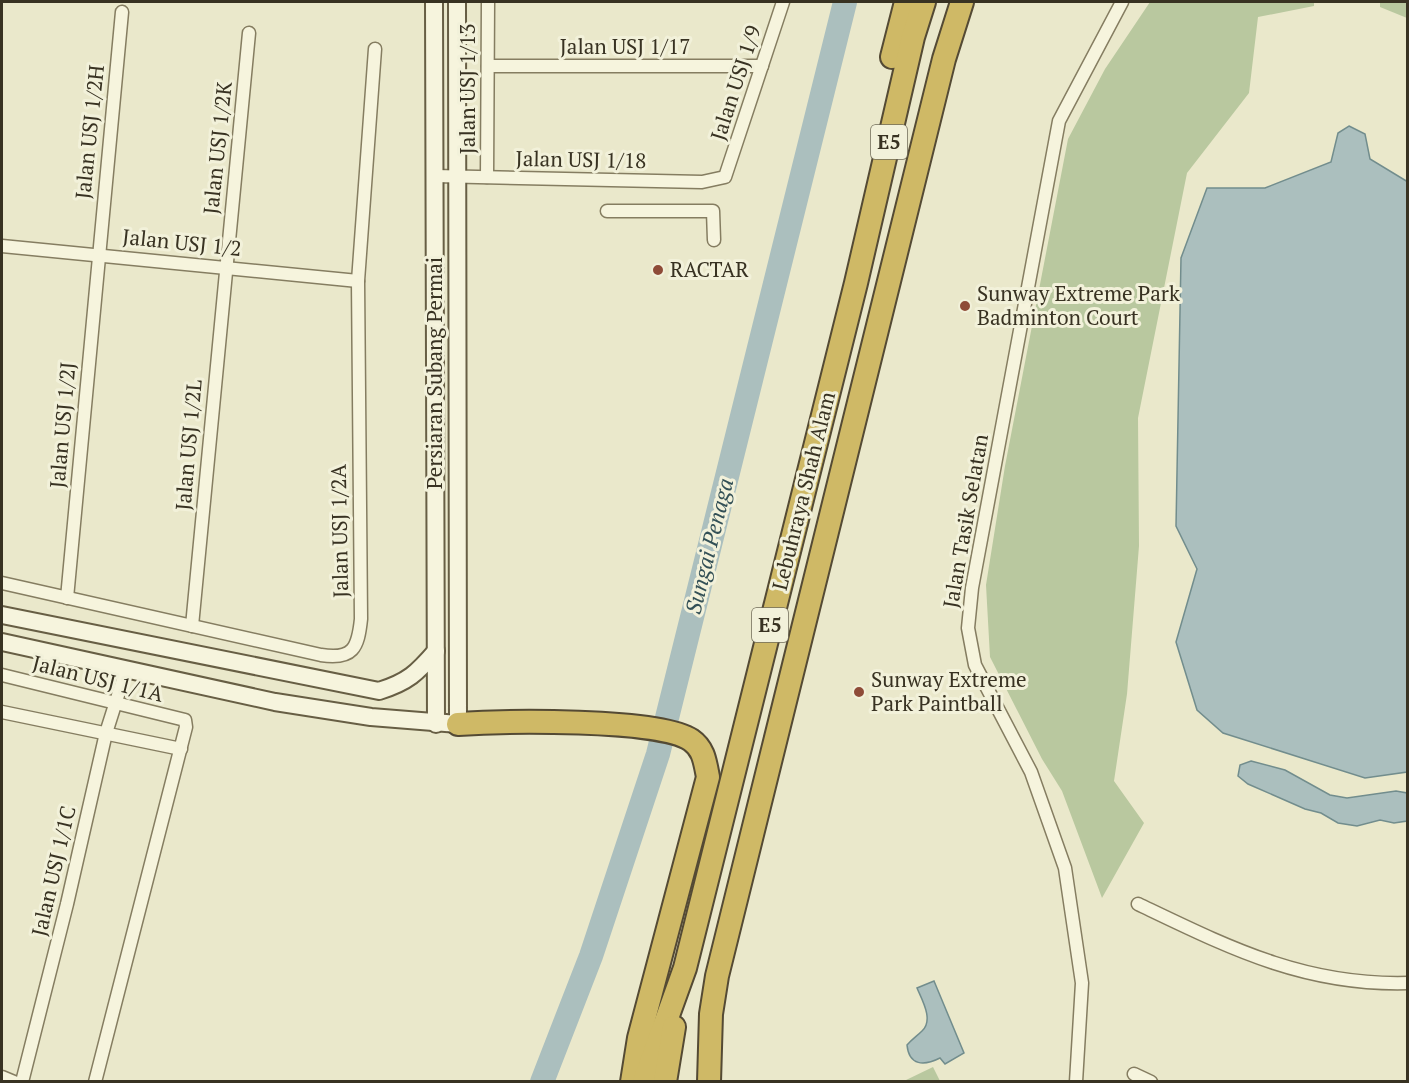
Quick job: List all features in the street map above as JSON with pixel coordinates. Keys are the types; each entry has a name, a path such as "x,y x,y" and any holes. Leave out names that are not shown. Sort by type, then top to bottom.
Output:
{"highway":[{"path":"856,283 876,143 906,2"},
{"name":"Lebuhraya Shah Alam","path":"644,1082 685,968 856,283 910,48 924,2"},
{"name":"Lebuhraya Shah Alam","path":"709,1082 711,1014 725,944 944,59 962,2"},
{"path":"447,724 632,726 677,734 692,741 704,754 708,777 639,1038 632,1082"},
{"path":"665,1082 685,968"},
{"path":"700,1082 711,1014"}],"main road":[{"name":"Persiaran Subang Permai","path":"434,2 436,651 447,724"},
{"name":"Persiaran Subang Permai","path":"447,724 457,176 457,2"},
{"path":"2,615 379,691 402,684 417,674 436,651"},
{"path":"2,642 275,702 447,724"}],"street":[{"name":"Jalan USJ 1/13","path":"487,177 488,2"},
{"name":"Jalan USJ 1/9","path":"726,177 783,2"},
{"name":"Jalan Tasik Selatan","path":"1076,1082 1082,983 1065,868 1031,772 975,665 968,628 972,588 1059,121 1122,2"},
{"name":"Jalan USJ 1/2H","path":"98,255 122,12"},
{"name":"Jalan USJ 1/2K","path":"226,267 249,33"},
{"name":"Jalan USJ 1/2A","path":"2,583 334,657 346,655 354,649 359,640 358,281 375,49"},
{"name":"Jalan USJ 1/17","path":"488,66 762,66"},
{"name":"Jalan USJ 1/18","path":"435,176 702,182 726,177"},
{"path":"607,211 713,211 714,240"},
{"name":"Jalan USJ 1/2","path":"2,246 358,281"},
{"name":"Jalan USJ 1/2J","path":"67,598 98,255"},
{"name":"Jalan USJ 1/2L","path":"192,626 226,267"},
{"name":"Jalan USJ 1/1C","path":"22,1082 67,904 106,733 126,670"},
{"name":"Jalan USJ 1/1A","path":"2,675 185,720 181,749"},
{"path":"2,712 181,749 95,1082"},
{"path":"1138,904 1232,949 1307,974 1368,984 1407,983"},
{"path":"1134,1074 1151,1082"},
{"path":"2,1077 14,1082"}],"green space":[{"path":"1150,2 1314,2 1314,6 1258,17 1249,93 1187,173 1138,418 1139,546 1127,694 1114,781 1144,823 1102,898 1062,791 1042,759 990,657 986,585 1005,466 1068,139 1105,69"},
{"path":"1380,2 1407,2 1407,18 1380,7"},
{"path":"933,1067 940,1081 904,1081"}],"shaded area":[{"path":"1349,126 1365,134 1370,159 1408,182 1407,772 1365,778 1223,733 1197,710 1176,642 1197,569 1176,526 1181,258 1207,188 1265,188 1331,162 1338,133"},
{"path":"1251,761 1285,770 1330,795 1347,798 1396,791 1407,793 1407,821 1394,823 1380,820 1357,826 1338,823 1321,813 1305,809 1248,784 1238,776 1240,765"},
{"path":"934,981 964,1053 945,1064 940,1058 923,1063 914,1060 908,1052 907,1045 922,1031 927,1021 926,1010 917,988"}],"waterway":[{"name":"Sungai Penaga","path":"542,1082 591,956 658,754 845,2"}],"place":[{"name":"RACTAR","path":"658,270"},
{"name":"Sunway Extreme Park Badminton Court","path":"965,306"},
{"name":"Sunway Extreme Park Paintball","path":"859,692"}]}
